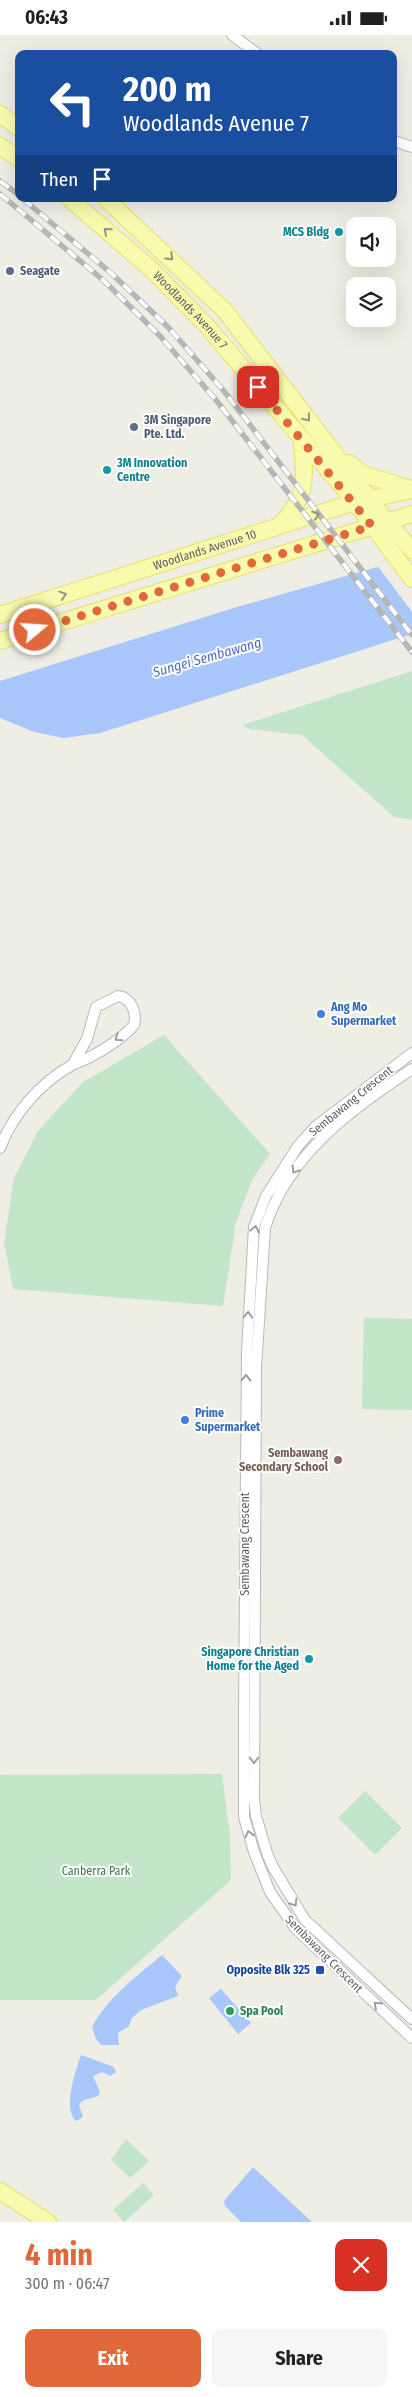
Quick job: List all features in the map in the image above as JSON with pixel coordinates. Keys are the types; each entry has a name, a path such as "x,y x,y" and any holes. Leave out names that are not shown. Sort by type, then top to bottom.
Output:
{"main road":[{"path":"0,114 15,124"},
{"path":"0,146 15,156"},
{"name":"Woodlands Avenue 7","path":"73,202 151,269 208,327 271,401 302,442 363,501"},
{"name":"Woodlands Avenue 7","path":"109,202 225,311 280,384 335,452 363,501 380,524"},
{"path":"278,527 294,511 305,481 302,442"},
{"path":"335,452 363,474 412,489"},
{"name":"Woodlands Avenue 10","path":"0,615 363,501 412,489"},
{"name":"Woodlands Avenue 10","path":"0,641 412,514"},
{"path":"380,524 412,550"},
{"path":"380,524 396,558 412,579"},
{"path":"3,2191 48,2222"}],"street":[{"path":"232,35 253,50"},
{"path":"397,142 412,147"},
{"path":"0,1148 7,1130 26,1104 45,1085 73,1064 90,1058 134,1025 134,1011 127,999 118,996 96,1007 87,1039 73,1064"},
{"name":"Sembawang Crescent","path":"412,1053 315,1127 298,1146 266,1196 254,1227 246,1387 244,1817 254,1852 270,1892 296,1929 412,2038"},
{"name":"Sembawang Crescent","path":"412,1069 364,1102 326,1132 294,1172 269,1214 265,1228 256,1368 254,1640 254,1799 256,1816 267,1853 305,1920 412,2019"}],"green space":[{"path":"412,671 412,820 394,817 302,735 250,729 242,725"},
{"path":"164,1035 270,1154 253,1178 236,1222 223,1306 13,1289 4,1242 14,1178 38,1131 83,1082"},
{"path":"364,1318 412,1319 412,1410 362,1409"},
{"name":"Canberra Park","path":"222,1774 230,1836 231,1880 96,2000 0,2000 0,1775"},
{"path":"365,1791 402,1828 375,1855 338,1818"},
{"path":"126,2139 149,2161 130,2178 111,2160"},
{"path":"143,2183 154,2195 124,2222 113,2210"}],"water":[{"name":"Sungei Sembawang","path":"412,557 412,634 100,733 64,738 34,732 0,718 0,681 237,607"},
{"path":"162,1955 182,1976 175,1987 178,1996 141,2010 132,2018 129,2026 118,2033 119,2045 101,2045 96,2039 92,2027 98,2016 123,1988"},
{"name":"Spa Pool","path":"221,1989 251,2023 238,2034 209,1998"},
{"path":"81,2055 114,2067 116,2072 110,2076 102,2072 93,2076 100,2092 98,2096 82,2101 79,2105 83,2117 76,2121 70,2108 70,2099"},
{"path":"253,2167 312,2222 241,2222 225,2206 224,2201"}],"pier":[{"path":"412,555 412,612 376,564"}],"railway":[{"path":"0,181 15,192"},
{"path":"0,194 103,280 160,336 216,400 412,652"},
{"path":"27,202 111,273 168,327 224,391 412,635"}],"place":[{"name":"MCS Bldg","path":"339,232"},
{"name":"Seagate","path":"10,271"},
{"name":"3M Singapore Pte. Ltd.","path":"134,427"},
{"name":"3M Innovation Centre","path":"107,470"},
{"name":"Ang Mo Supermarket","path":"321,1014"},
{"name":"Prime Supermarket","path":"185,1420"},
{"name":"Sembawang Secondary School","path":"338,1460"},
{"name":"Singapore Christian Home for the Aged","path":"309,1659"},
{"name":"Opposite Blk 325","path":"320,1970"},
{"name":"Spa Pool","path":"230,2011"}],"route":[{"path":"35,630 372,526 258,387"}]}
